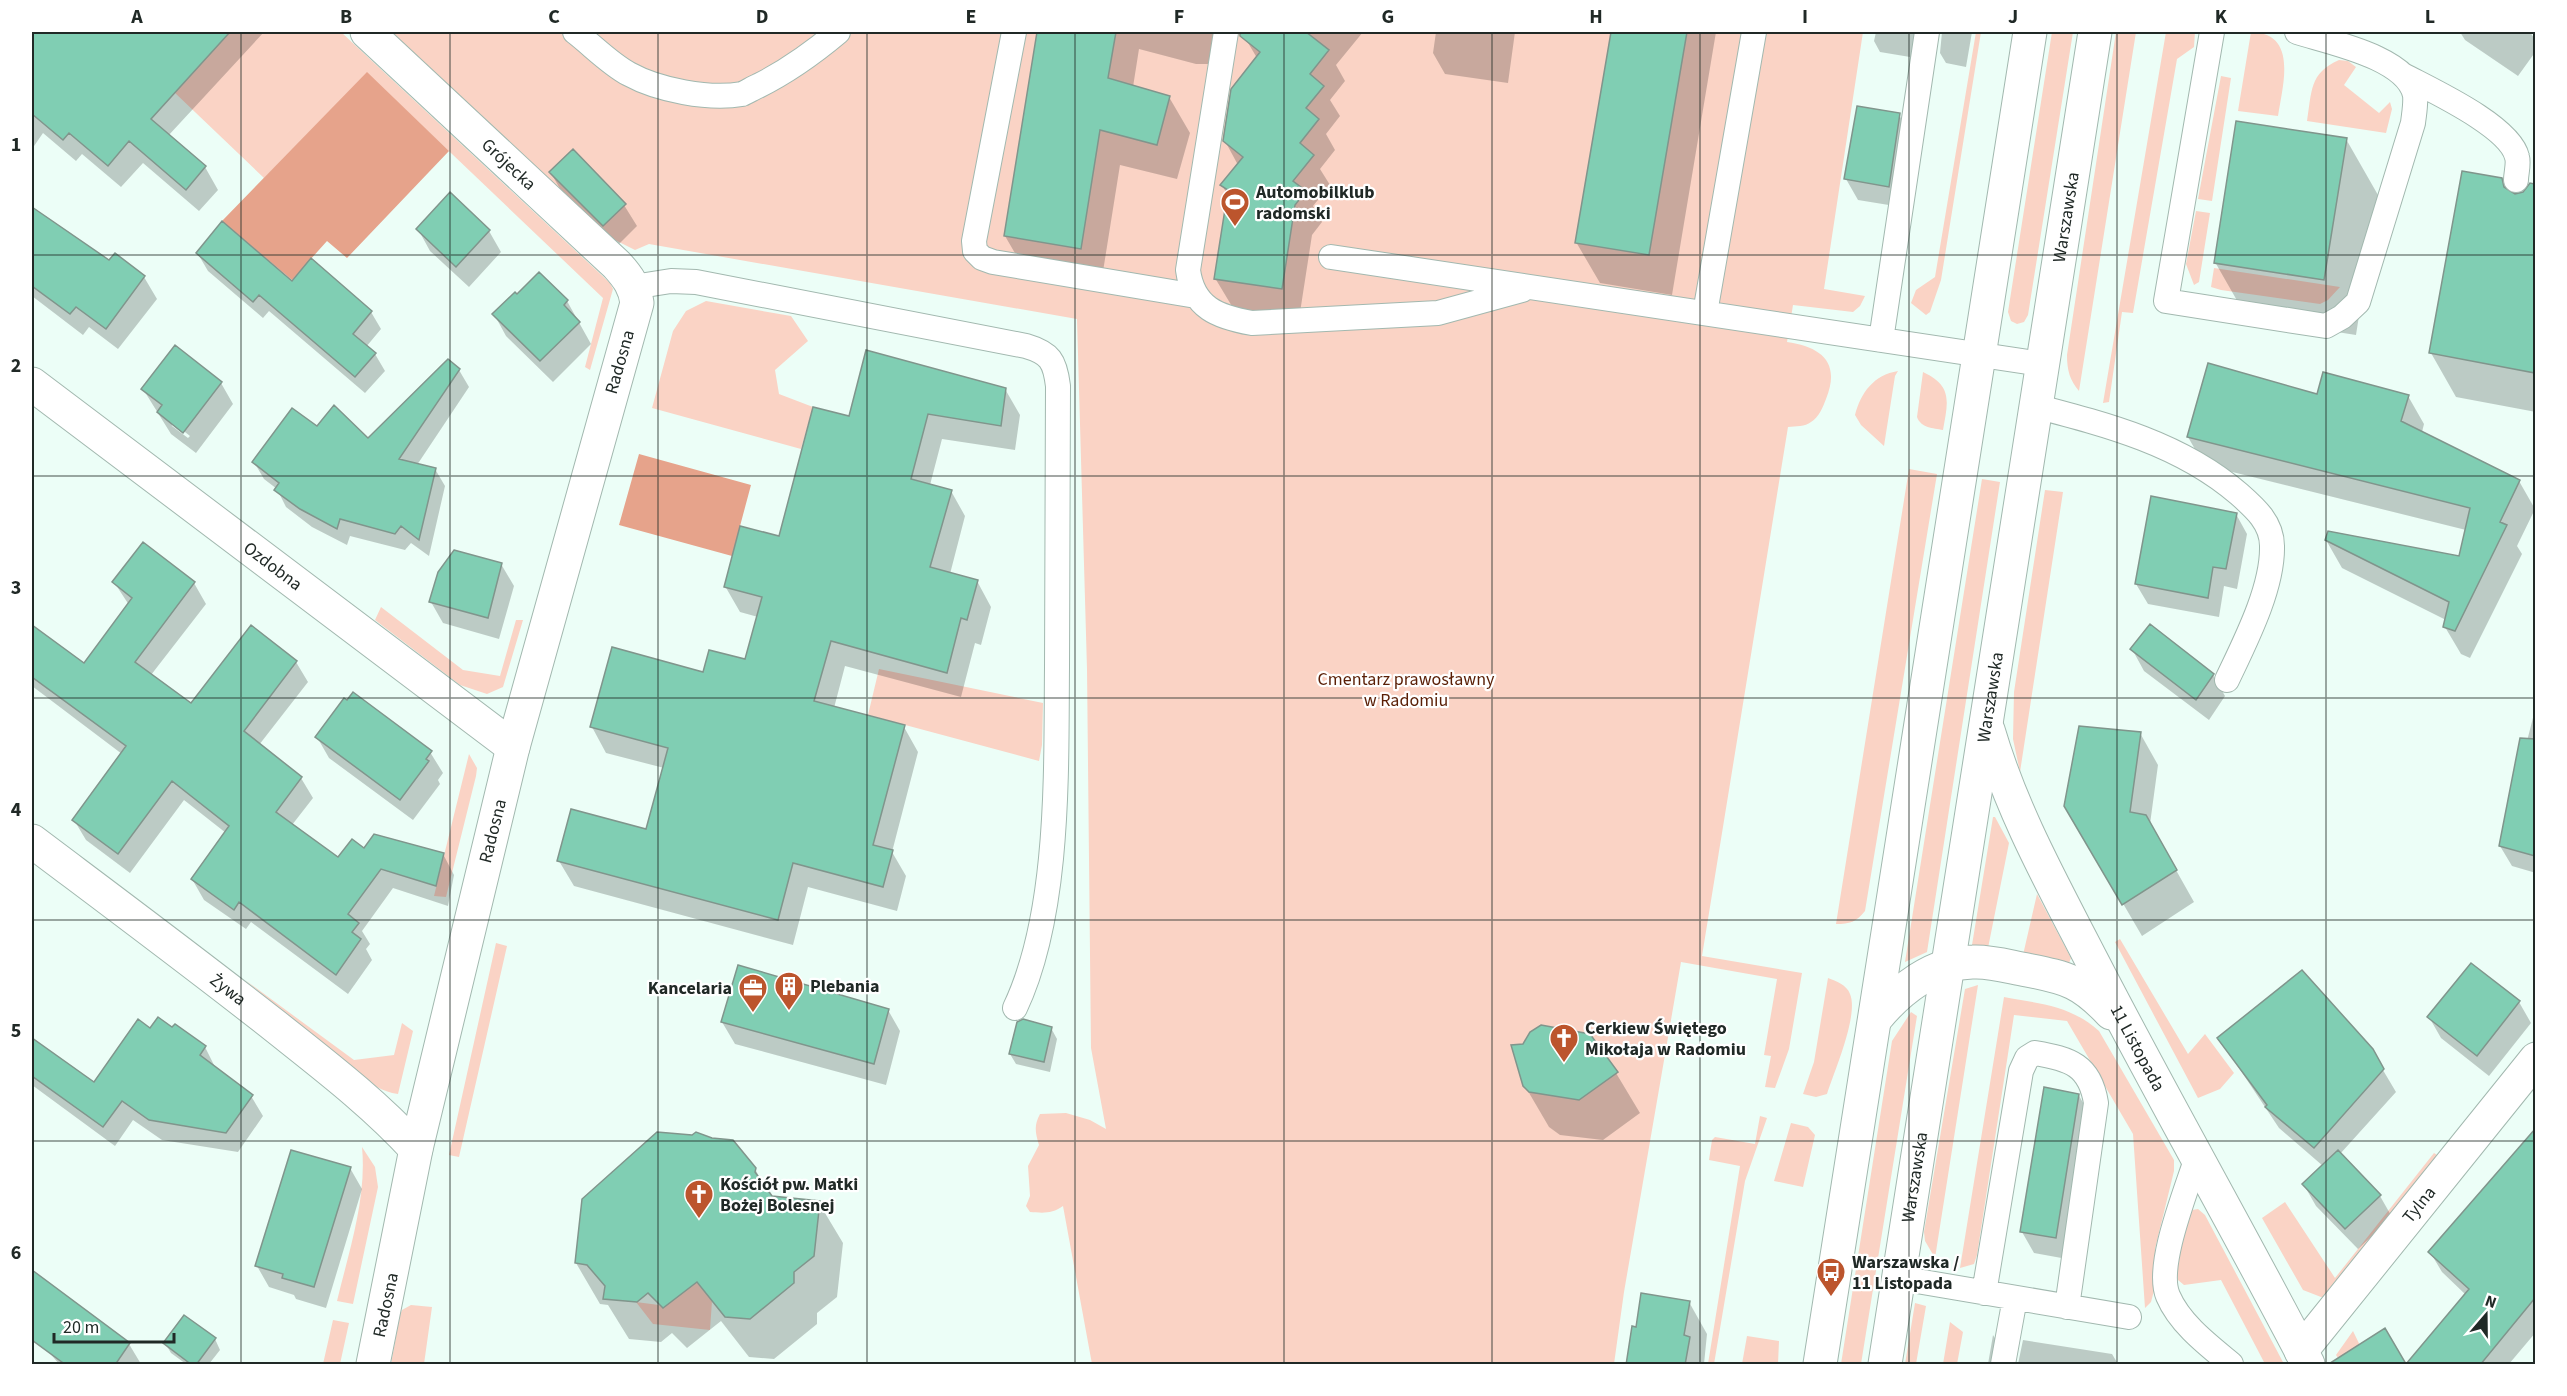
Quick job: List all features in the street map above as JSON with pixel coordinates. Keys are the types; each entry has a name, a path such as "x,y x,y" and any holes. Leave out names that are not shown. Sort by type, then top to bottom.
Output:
{"main road":[{"name":"Grójecka","path":"368,32 617,265 635,295"},
{"path":"1820,1365 2030,32"},
{"name":"Warszawska","path":"1885,1365 2095,32"},
{"name":"Radosna","path":"373,1365 416,1149 513,747 635,295"},
{"name":"Ozdobna","path":"32,384 513,747"},
{"name":"11 Listopada","path":"1986,723 1999,770 2019,818 2128,1031 2304,1358"},
{"name":"Żywa","path":"32,841 213,976 312,1055 397,1128 416,1149"},
{"path":"1875,1018 1905,988 1948,966 1971,962 1992,963 2076,982 2091,992 2128,1031"},
{"name":"Tylna","path":"2304,1358 2535,1059"}],"lane":[{"path":"575,32 628,74 659,86 688,93 742,94 802,61 838,32"},
{"path":"1014,32 974,241 975,251 982,258 993,262 1196,296"},
{"path":"1226,32 1190,251 1190,284 1196,296 1211,311 1227,319 1252,323 1438,313 1533,287"},
{"path":"1705,314 1754,32"},
{"path":"1881,340 1927,32"},
{"path":"2212,32 2166,301 2326,326 2342,317 2358,302 2413,123 2414,93 2410,83 2401,73"},
{"path":"2297,32 2370,55 2491,124 2511,144 2518,158 2516,180"},
{"path":"1331,257 2041,364"},
{"path":"635,295 671,281 696,282 1041,351 1051,360 1056,369 1058,386 1056,755 1051,855 1037,941 1025,987 1015,1008"},
{"path":"2035,406 2093,420 2169,447 2218,476 2254,507 2269,527 2272,546 2257,616 2227,680"},
{"path":"1984,1293 2021,1071 2027,1058 2035,1053 2060,1057 2079,1066 2093,1085 2096,1103 2067,1306"},
{"path":"2197,1157 2168,1251 2165,1284 2168,1296 2184,1321 2231,1365"},
{"path":"1899,1278 2129,1317"},
{"path":"2003,1365 2015,1298"}],"green space":[{"path":"230,32 341,32 610,283 613,289 590,370 585,367 603,298 367,73 264,178 174,92"},
{"name":"Cmentarz prawosławny w Radomiu","path":"379,32 1863,32 1824,289 1865,296 1860,306 1853,312 1793,305 1787,342 1810,348 1825,358 1831,375 1830,386 1822,408 1814,420 1806,425 1788,427 1702,956 1802,973 1789,1049 1775,1088 1765,1087 1771,1056 1764,1055 1777,979 1681,962 1624,1292 1614,1364 1092,1364 1063,1206 1043,1213 1030,1212 1026,1206 1030,1196 1028,1166 1039,1145 1036,1129 1040,1114 1066,1113 1090,1120 1106,1129 1091,1048 1087,669 1077,319 649,244 635,250 605,235"},
{"path":"1976,32 1981,32 1941,280 1930,312 1926,315 1911,303 1916,290 1935,277"},
{"path":"2052,32 2073,32 2028,315 2024,322 2017,324 2011,321 2008,312"},
{"path":"2116,32 2136,32 2079,391 2070,375 2067,355"},
{"path":"2166,32 2195,32 2194,47 2177,59 2133,313 2122,312 2109,402 2103,403"},
{"path":"2251,32 2266,35 2276,41 2282,51 2284,76 2278,116 2238,111"},
{"path":"2339,60 2348,61 2356,67 2344,85 2379,113 2390,102 2392,109 2386,133 2307,121 2311,92 2317,77 2329,65"},
{"path":"2221,76 2231,78 2212,201 2198,199"},
{"path":"2196,211 2210,213 2199,282 2194,285 2186,264"},
{"path":"2214,268 2340,287 2328,300 2320,304 2221,290 2211,287"},
{"path":"706,301 791,316 808,341 775,370 779,394 813,407 801,449 652,408 673,331 686,311"},
{"path":"1898,371 1895,376 1884,446 1861,425 1855,415 1861,399 1870,386 1882,376"},
{"path":"1923,372 1933,377 1944,389 1947,403 1943,430 1924,425 1917,417"},
{"path":"1909,469 1937,474 1865,911 1852,922 1836,924"},
{"path":"1982,479 2000,482 1927,952 1905,962"},
{"path":"2045,490 2063,492 2020,772 2013,739 2014,692"},
{"path":"381,607 463,670 500,676 516,620 523,620 503,687 487,694 460,685 375,620"},
{"path":"879,669 1043,703 1042,745 1039,761 868,715"},
{"path":"469,754 477,768 476,776 446,897 434,896"},
{"path":"1993,817 2009,843 1988,948 1972,945"},
{"path":"2037,894 2071,958 2069,963 2023,955"},
{"path":"2120,939 2188,1054 2205,1034 2234,1073 2220,1089 2198,1098 2115,942"},
{"path":"496,943 507,946 459,1157 449,1155"},
{"path":"1828,978 1849,991 1852,1003 1851,1015 1849,1029 1827,1094 1816,1097 1803,1094 1814,1062"},
{"path":"245,980 354,1060 394,1055 402,1023 413,1031 398,1094 372,1084"},
{"path":"1978,985 1935,1258 1925,1241 1924,1232 1965,989"},
{"path":"2004,997 2066,1011 2088,1022 2099,1031 2174,1160 2174,1171 2155,1249 2156,1283 2151,1302 2145,1308 2133,1134 2067,1021 2014,1015 1977,1255 1974,1264 1960,1268"},
{"path":"1911,1012 1917,1016 1861,1364 1841,1364 1892,1041"},
{"path":"1760,1116 1767,1118 1745,1181 1714,1364 1708,1364 1740,1166 1709,1160 1712,1140 1715,1137 1755,1144"},
{"path":"1791,1123 1808,1127 1815,1135 1803,1187 1774,1181"},
{"path":"362,1147 375,1167 378,1187 353,1304 337,1301 352,1244 359,1205 362,1186"},
{"path":"2434,1153 2442,1158 2329,1297 2321,1297 2303,1290 2262,1218 2285,1202 2335,1278"},
{"path":"2198,1209 2205,1215 2284,1364 2265,1364 2221,1280 2184,1285 2178,1280 2176,1271 2189,1215 2192,1210"},
{"path":"695,1280 712,1301 710,1330 653,1324 636,1302 659,1305 663,1308"},
{"path":"1915,1303 1926,1306 1916,1364 1905,1364"},
{"path":"411,1305 432,1307 424,1364 391,1364 400,1315 402,1310"},
{"path":"333,1320 349,1323 340,1364 323,1364"},
{"path":"1950,1322 1963,1332 1957,1364 1943,1364"},
{"path":"2353,1331 2369,1364 2342,1364 2336,1355"},
{"path":"1747,1336 1779,1341 1778,1364 1742,1364"}],"shaded area":[{"path":"367,72 449,151 347,258 327,241 292,280 222,221"},
{"path":"639,454 751,485 732,556 619,525"}],"building":[{"path":"32,32 230,32 151,119 206,166 186,190 129,141 108,166 69,133 63,140 32,114"},
{"path":"1037,32 1116,32 1108,78 1170,96 1157,145 1100,130 1081,249 1004,236"},
{"path":"1240,32 1306,32 1329,50 1310,74 1324,86 1306,108 1319,119 1300,143 1314,155 1293,181 1306,191 1295,205 1282,289 1214,279 1228,190 1220,185 1243,157 1223,141 1231,89 1260,52 1240,36"},
{"path":"1611,32 1687,32 1649,255 1575,243"},
{"path":"1857,106 1900,113 1889,187 1844,179"},
{"path":"2236,121 2347,138 2324,280 2214,263"},
{"path":"573,149 626,204 603,226 549,172"},
{"path":"2462,171 2502,178 2504,187 2515,194 2523,192 2530,183 2535,184 2535,373 2429,353"},
{"path":"450,192 490,230 456,267 416,229"},
{"path":"32,207 109,260 115,253 145,276 106,329 76,307 70,314 32,286"},
{"path":"222,221 292,281 311,258 372,311 353,334 376,353 355,377 259,295 253,302 196,253"},
{"path":"539,272 568,300 564,305 580,322 540,361 492,314"},
{"path":"175,345 222,382 183,433 157,412 162,405 141,389"},
{"path":"866,350 1006,388 1001,426 928,414 911,479 952,490 930,567 978,580 967,620 961,618 947,673 831,641 814,701 905,725 873,845 893,850 883,887 793,863 778,920 557,861 571,809 646,829 668,748 590,727 612,647 703,672 709,650 745,659 762,597 724,587 740,526 779,536 813,407 849,416"},
{"path":"448,359 460,369 399,459 436,468 419,540 401,526 395,534 340,519 337,529 300,509 274,490 279,483 252,462 292,408 317,426 334,405 368,438"},
{"path":"2208,363 2317,394 2323,372 2409,395 2401,421 2520,480 2500,522 2507,525 2455,631 2443,627 2449,602 2325,540 2328,531 2459,556 2470,508 2187,437"},
{"path":"2151,496 2237,513 2226,569 2213,567 2208,598 2135,584"},
{"path":"143,542 195,582 135,662 191,703 251,625 297,661 244,731 302,777 276,812 338,857 352,839 364,848 374,834 444,853 436,886 381,869 348,914 359,923 352,932 361,939 336,975 239,902 234,910 191,879 229,826 172,781 118,854 72,820 126,746 32,677 32,625 84,663 132,598 112,582"},
{"path":"454,550 502,563 488,618 429,602 438,572"},
{"path":"2150,624 2214,674 2196,700 2130,649"},
{"path":"353,692 432,751 426,759 429,761 400,800 315,737 344,698 347,700"},
{"path":"2079,726 2141,732 2130,812 2146,815 2177,870 2122,905 2064,806"},
{"path":"2520,738 2535,739 2535,856 2499,846"},
{"path":"2471,963 2520,1001 2477,1056 2427,1017"},
{"name":"Plebania","path":"738,965 889,1009 874,1064 721,1022"},
{"path":"2302,970 2373,1049 2384,1069 2314,1148 2265,1107 2267,1105 2217,1038"},
{"path":"158,1017 172,1027 175,1024 206,1046 200,1055 253,1095 226,1133 149,1120 122,1101 103,1127 32,1076 32,1038 94,1082 138,1019 150,1028"},
{"path":"1023,1019 1052,1027 1044,1062 1009,1054 1017,1022"},
{"name":"Cerkiew Świętego Mikołaja w Radomiu","path":"1541,1025 1590,1034 1618,1072 1579,1100 1529,1092 1523,1086 1511,1045 1523,1044 1530,1032"},
{"path":"2044,1087 2079,1094 2056,1238 2020,1232"},
{"path":"2535,1129 2535,1298 2480,1365 2327,1365 2385,1328 2406,1364 2469,1289 2428,1252"},
{"name":"Kościół pw. Matki Bożej Bolesnej","path":"657,1132 692,1135 696,1132 712,1138 733,1140 756,1168 755,1172 772,1196 820,1201 814,1256 794,1272 794,1283 750,1319 725,1317 697,1282 663,1308 648,1293 637,1302 603,1299 605,1286 587,1265 575,1263 582,1199"},
{"path":"291,1150 351,1167 314,1287 282,1278 283,1274 255,1266"},
{"path":"2338,1150 2381,1195 2345,1229 2302,1184"},
{"path":"32,1270 130,1343 115,1365 66,1365 32,1340"},
{"path":"1641,1293 1690,1301 1684,1335 1690,1337 1685,1365 1626,1365 1632,1326 1636,1327"},
{"path":"184,1315 216,1338 196,1365 192,1365 163,1343"}],"place":[{"name":"Automobilklub radomski","path":"1235,228"},
{"name":"Plebania","path":"789,1012"},
{"name":"Kancelaria","path":"753,1014"},
{"name":"Cerkiew Świętego Mikołaja w Radomiu","path":"1564,1064"},
{"name":"Kościół pw. Matki Bożej Bolesnej","path":"699,1220"},
{"name":"Warszawska / 11 Listopada","path":"1831,1298"}]}
